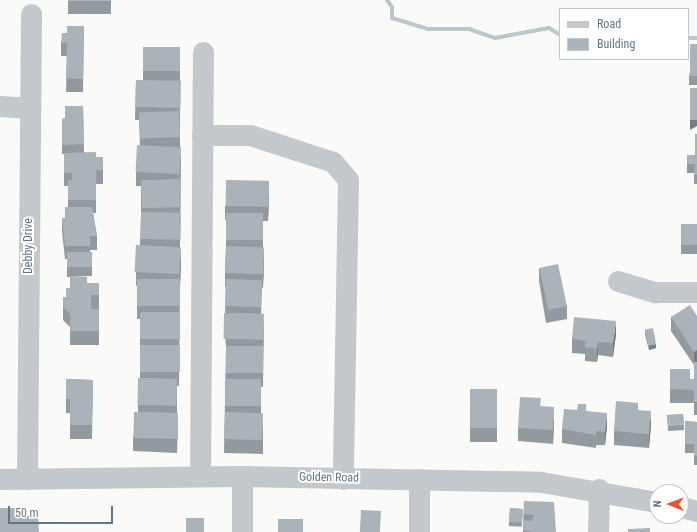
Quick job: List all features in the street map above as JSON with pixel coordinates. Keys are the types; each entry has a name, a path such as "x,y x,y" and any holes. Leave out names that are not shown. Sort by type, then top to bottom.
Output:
{"street":[{"name":"Debby Drive","path":"27,478 31,14"},
{"path":"200,476 202,52"},
{"path":"0,106 30,108"},
{"path":"202,135 250,136 333,162 348,180 343,479"},
{"path":"618,282 655,292 697,292"},
{"path":"242,476 242,532"},
{"name":"Golden Road","path":"0,479 242,476 541,482 599,489 649,500"},
{"path":"418,532 419,479"},
{"path":"598,532 599,489"}],"building":[{"path":"111,0 111,1 68,1"},
{"path":"67,26 84,26 83,79 66,78 67,43 61,43 62,33 67,33"},
{"path":"690,44 697,44 697,76 690,76"},
{"path":"143,47 180,47 180,71 143,71"},
{"path":"136,80 181,81 181,108 136,107"},
{"path":"690,88 697,88 697,120 690,120"},
{"path":"65,106 83,106 84,144 62,145 62,119 65,118"},
{"path":"179,111 180,137 140,138 139,112"},
{"path":"695,134 697,134 697,175 694,175 695,164 687,164 687,155 695,155"},
{"path":"137,145 181,147 180,174 136,172"},
{"path":"96,152 96,157 103,157 103,170 96,170 96,200 68,200 68,180 72,180 72,173 64,173 64,153"},
{"path":"180,179 181,207 142,208 141,180"},
{"path":"226,180 269,181 269,207 226,206"},
{"path":"65,207 92,207 97,236 90,236 90,246 65,246 62,218 65,218"},
{"path":"141,212 181,213 181,240 141,239"},
{"path":"226,213 263,213 263,240 226,240"},
{"path":"681,224 697,224 697,245 681,245"},
{"path":"136,245 181,247 180,274 135,272"},
{"path":"226,246 264,247 263,274 225,273"},
{"path":"67,252 92,252 92,267 67,267"},
{"path":"558,264 567,306 548,310 539,268"},
{"path":"70,277 87,277 87,283 99,283 99,295 91,295 91,309 99,309 99,331 70,331 70,314 63,307 63,297 66,297 66,288 70,288"},
{"path":"137,279 180,279 180,306 137,306"},
{"path":"226,279 262,280 261,307 225,306"},
{"path":"690,305 697,316 697,350 694,352 671,317"},
{"path":"140,312 180,312 180,339 140,339"},
{"path":"224,313 264,314 264,340 224,339"},
{"path":"574,317 616,321 613,343 598,342 597,349 585,347 586,341 572,339"},
{"path":"653,328 656,344 648,345 645,330"},
{"path":"140,345 180,345 180,372 140,372"},
{"path":"226,346 263,346 263,373 226,373"},
{"path":"694,362 697,362 697,402 694,402 694,390 670,389 670,369 690,369 690,379 694,379"},
{"path":"138,378 177,379 177,406 138,405"},
{"path":"66,379 93,380 92,425 70,425 70,399 66,399"},
{"path":"225,379 261,379 261,406 225,406"},
{"path":"470,389 497,389 497,428 470,428"},
{"path":"520,397 541,398 540,406 554,407 553,430 518,428"},
{"path":"616,401 638,403 638,410 651,411 649,434 614,431"},
{"path":"578,404 586,404 586,411 607,413 605,432 596,431 596,435 562,429 564,409 577,410"},
{"path":"134,412 178,413 178,439 134,438"},
{"path":"225,412 263,413 262,440 224,439"},
{"path":"683,414 684,425 668,426 667,415"},
{"path":"685,421 697,422 697,456 694,456 694,444 685,444"},
{"path":"524,501 554,502 556,532 533,532 523,530 523,520 532,521 534,515 524,514"},
{"path":"0,508 15,508 15,516 38,515 39,532 0,532"},
{"path":"510,508 523,509 522,523 509,522"},
{"path":"361,510 381,511 380,532 360,532"},
{"path":"186,518 204,518 204,532 186,532"},
{"path":"278,519 303,519 303,532 278,532"},
{"path":"650,528 650,532 628,532 628,529"}],"waterway":[{"path":"387,0 392,7 392,18 428,29 469,29 495,38 549,28 559,34"},
{"path":"689,38 697,38"}]}
